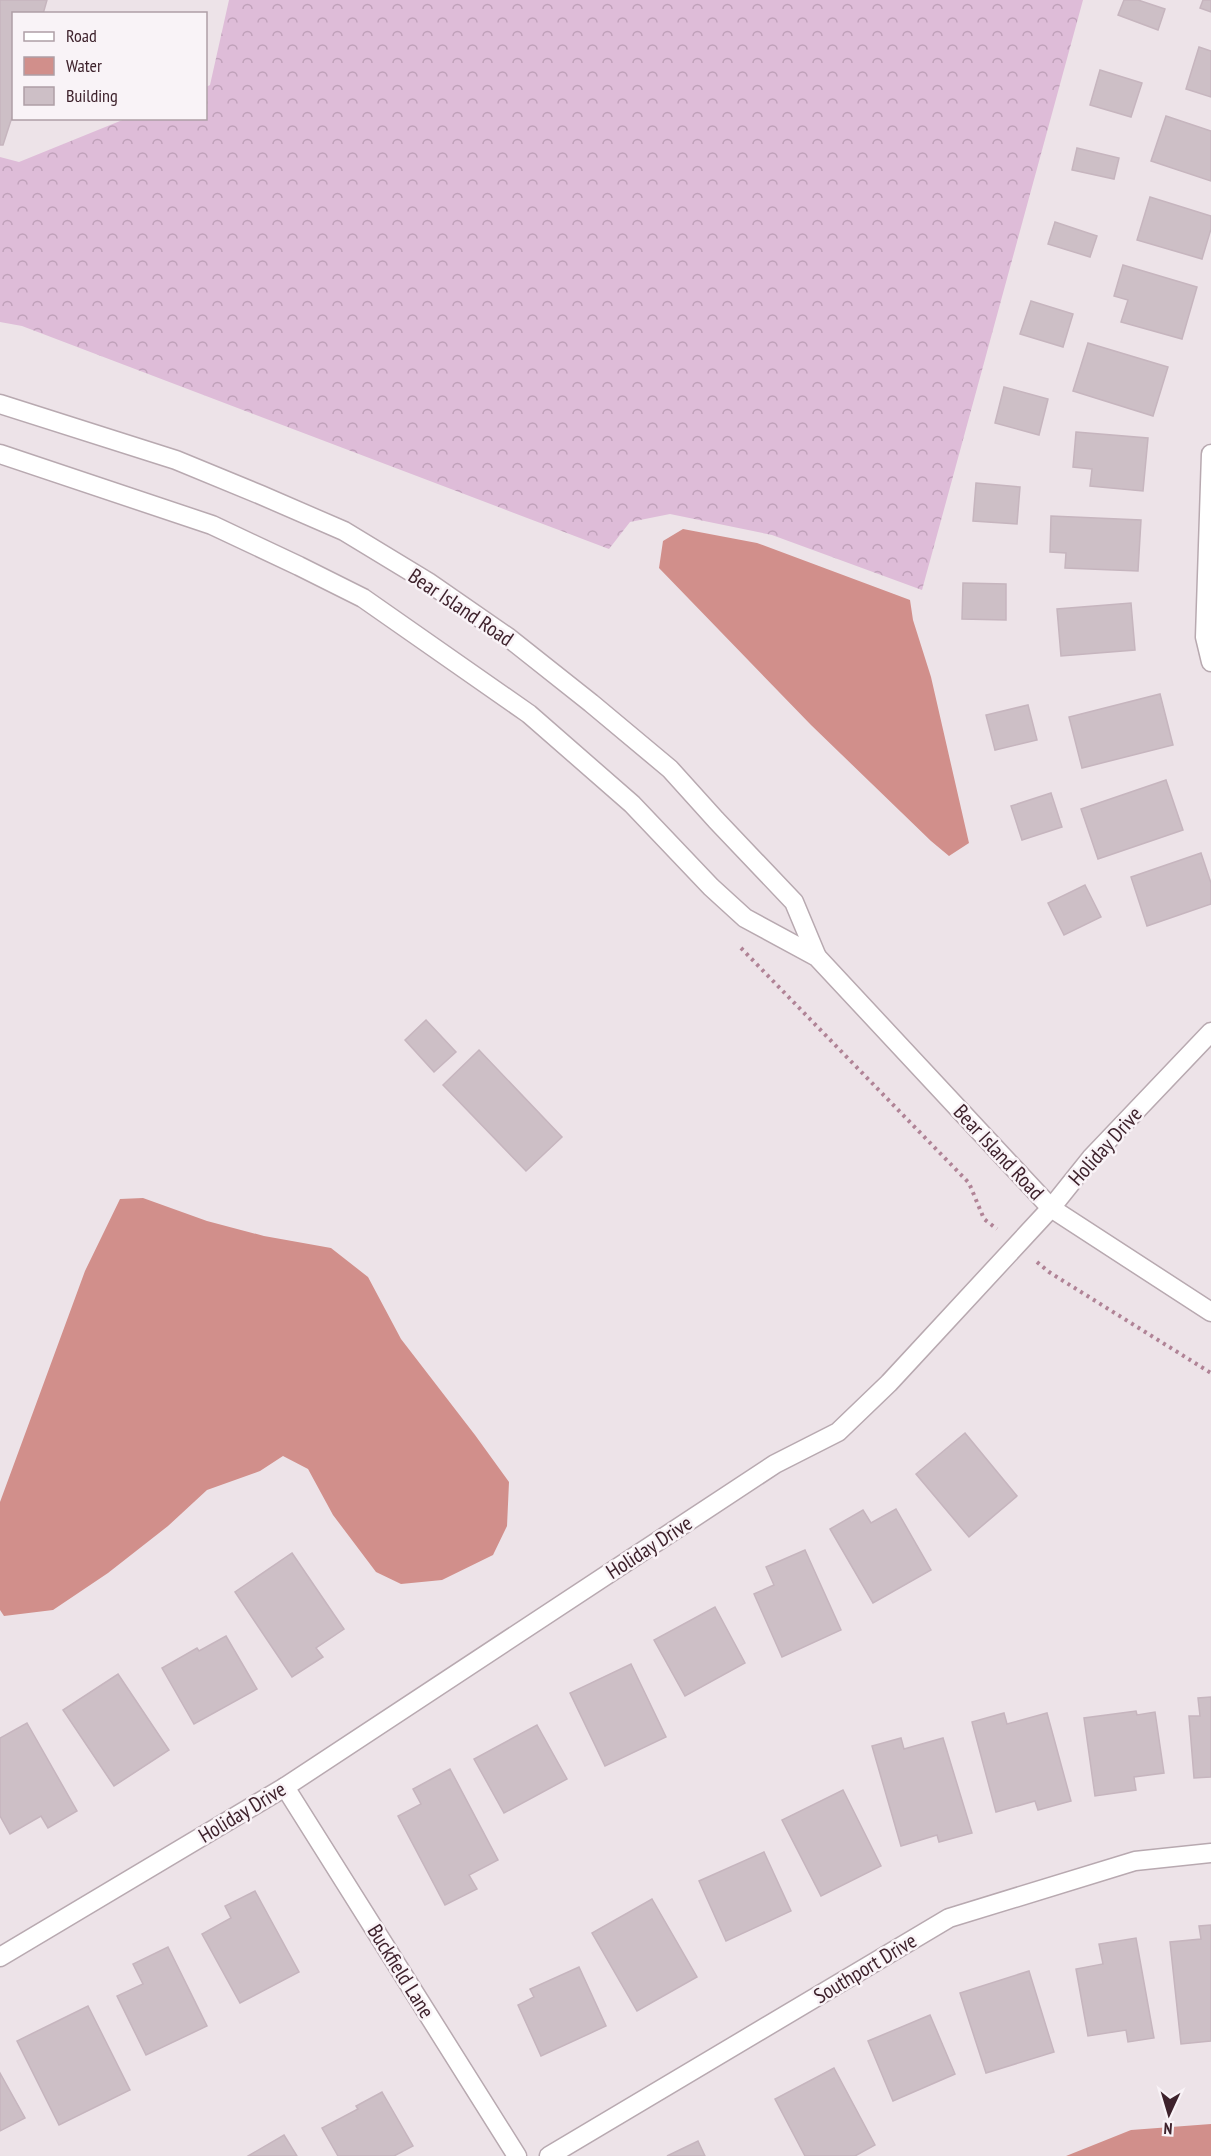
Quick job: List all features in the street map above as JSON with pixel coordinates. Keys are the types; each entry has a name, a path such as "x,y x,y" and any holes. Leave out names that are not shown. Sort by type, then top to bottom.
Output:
{"street":[{"name":"Bear Island Road","path":"0,404 176,460 261,495 344,531 428,582 509,638 670,769 794,902 817,957"},
{"name":"Bear Island Road","path":"0,454 212,525 363,598 529,714 632,804 711,887 745,918 817,957 1051,1208 1211,1312"},
{"path":"1211,454 1205,637 1211,662"},
{"name":"Holiday Drive","path":"0,1957 285,1787 776,1464 838,1432 889,1383 1051,1208 1091,1158 1211,1032"},
{"name":"Buckfield Lane","path":"285,1787 517,2156"},
{"name":"Southport Drive","path":"549,2156 949,1918 1135,1861 1211,1853"}],"path":[{"path":"740,947 969,1183 984,1219 1049,1272 1211,1373"}],"green space":[{"path":"229,0 1083,0 922,590 772,535 670,514 630,522 609,549 22,326 0,322 0,157 19,162 123,120 207,120 207,86 210,85"}],"water":[{"path":"683,529 757,543 910,600 913,620 931,677 969,843 949,856 931,841 811,725 659,568 663,541"},
{"path":"143,1198 207,1221 264,1236 331,1248 368,1277 401,1339 509,1482 507,1526 493,1555 442,1580 401,1584 376,1572 333,1515 308,1469 283,1456 260,1471 207,1490 168,1526 108,1573 53,1610 4,1616 0,1610 0,1502 85,1271 120,1199"},
{"path":"1211,2124 1211,2156 1066,2156 1131,2130"}],"building":[{"path":"0,0 47,0 44,12 12,12 12,117 3,145 0,145"},
{"path":"1124,0 1138,0 1165,9 1158,30 1118,15"},
{"path":"1203,0 1211,0 1211,12 1200,8"},
{"path":"1199,47 1211,51 1211,97 1186,89"},
{"path":"1100,70 1142,83 1131,117 1090,105"},
{"path":"1166,116 1211,131 1211,181 1151,161"},
{"path":"1077,148 1119,158 1114,179 1072,170"},
{"path":"1150,197 1211,216 1211,229 1202,259 1137,240"},
{"path":"1055,222 1097,236 1090,257 1048,244"},
{"path":"1123,265 1197,287 1182,339 1121,322 1128,300 1114,296"},
{"path":"1031,301 1073,314 1063,347 1020,334"},
{"path":"1088,343 1168,367 1153,416 1073,391"},
{"path":"1004,387 1048,399 1039,435 995,423"},
{"path":"1076,432 1148,438 1143,491 1090,486 1092,469 1073,467"},
{"path":"976,483 1020,487 1017,524 973,521"},
{"path":"1051,516 1141,520 1138,571 1065,568 1066,553 1050,552"},
{"path":"963,583 1006,584 1006,620 962,619"},
{"path":"1131,603 1135,650 1061,656 1057,609"},
{"path":"1160,694 1173,745 1082,768 1069,717"},
{"path":"1028,705 1037,740 995,750 986,715"},
{"path":"1166,780 1183,830 1098,859 1081,809"},
{"path":"1051,793 1062,827 1022,840 1011,806"},
{"path":"1201,853 1211,883 1211,904 1147,926 1131,877"},
{"path":"1085,885 1101,917 1064,935 1048,903"},
{"path":"426,1020 456,1052 434,1072 405,1040"},
{"path":"479,1050 562,1137 526,1171 443,1085"},
{"path":"965,1433 1017,1496 969,1537 916,1474"},
{"path":"896,1509 931,1570 873,1603 830,1529 863,1510 871,1523"},
{"path":"805,1550 841,1630 782,1657 754,1594 774,1585 766,1567"},
{"path":"292,1553 344,1629 316,1648 323,1657 292,1677 235,1592"},
{"path":"715,1607 745,1663 685,1696 654,1640"},
{"path":"226,1636 257,1689 194,1724 162,1668 197,1648 199,1651"},
{"path":"631,1664 666,1737 605,1766 570,1693"},
{"path":"118,1674 169,1750 114,1786 63,1710"},
{"path":"1211,1697 1211,1777 1194,1778 1189,1716 1200,1716 1198,1698"},
{"path":"1136,1711 1137,1715 1155,1712 1164,1773 1134,1777 1136,1790 1095,1796 1084,1718"},
{"path":"1004,1713 1007,1724 1047,1713 1071,1801 1038,1810 1035,1801 996,1812 972,1722"},
{"path":"27,1723 77,1811 48,1828 41,1816 10,1834 0,1816 0,1738"},
{"path":"537,1725 567,1779 504,1813 474,1759"},
{"path":"901,1738 904,1749 943,1738 972,1833 939,1842 937,1835 901,1846 872,1746"},
{"path":"450,1769 498,1860 469,1875 477,1889 445,1905 398,1816 421,1804 413,1789"},
{"path":"843,1790 881,1866 821,1896 782,1820"},
{"path":"764,1852 791,1911 726,1941 699,1881"},
{"path":"255,1891 299,1972 240,2003 202,1934 231,1918 225,1906"},
{"path":"652,1899 697,1977 637,2011 592,1933"},
{"path":"1211,1925 1211,2041 1181,2044 1170,1942 1201,1939 1199,1926"},
{"path":"1136,1938 1154,2038 1128,2042 1126,2030 1088,2036 1076,1969 1103,1964 1099,1944"},
{"path":"168,1947 207,2026 146,2055 117,1996 143,1984 133,1964"},
{"path":"579,1967 606,2026 541,2056 518,2005 534,1997 530,1989"},
{"path":"1029,1971 1054,2052 986,2073 960,1993"},
{"path":"88,2006 130,2090 59,2125 17,2041"},
{"path":"930,2015 955,2074 893,2101 868,2041"},
{"path":"834,2068 875,2145 855,2156 805,2156 775,2099"},
{"path":"0,2073 25,2118 0,2131"},
{"path":"382,2092 413,2146 394,2156 338,2156 322,2128 358,2109 356,2106"},
{"path":"284,2135 297,2156 248,2156"},
{"path":"698,2141 705,2156 667,2156"}]}
